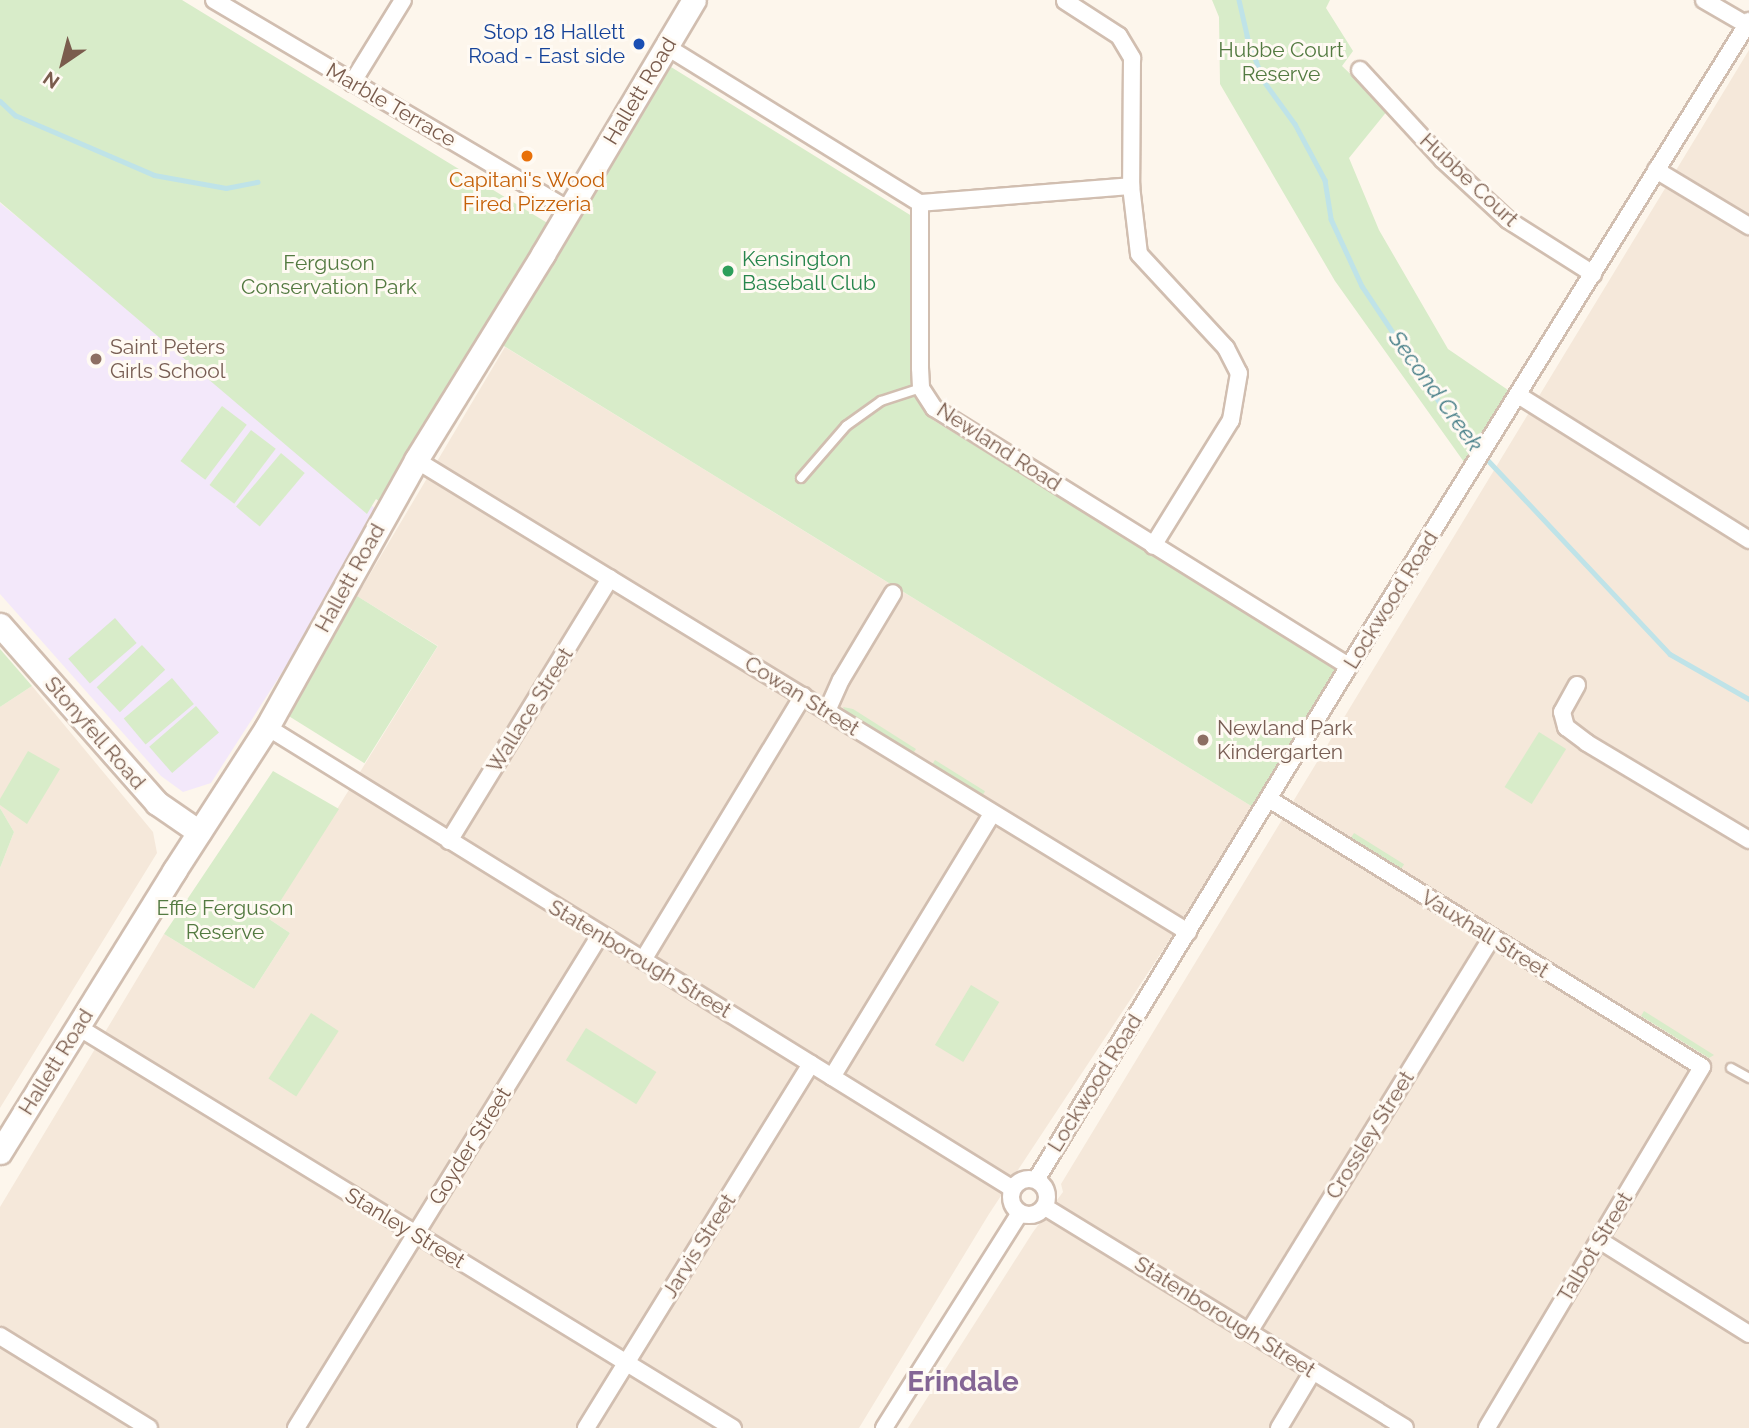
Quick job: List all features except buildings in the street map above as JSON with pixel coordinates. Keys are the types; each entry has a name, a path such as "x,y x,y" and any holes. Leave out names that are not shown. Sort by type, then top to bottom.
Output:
{"main road":[{"name":"Hallett Road","path":"2,1145 267,727 416,460 694,0"},
{"name":"Stonyfell Road","path":"0,625 157,803 199,832"}],"street":[{"name":"Marble Terrace","path":"214,0 569,210"},
{"path":"352,83 403,0"},
{"path":"1704,0 1748,23"},
{"path":"1065,1 1119,36 1132,58 1131,186 1139,254 1226,348 1239,373 1231,420 1153,546"},
{"name":"Lockwood Road","path":"1036,1180 1349,666 1748,23"},
{"path":"667,47 920,203 1131,186"},
{"name":"Hubbe Court","path":"1360,70 1442,159 1508,220 1593,274"},
{"path":"1656,170 1749,226"},
{"name":"Newland Road","path":"920,203 921,388 934,408 1349,666"},
{"path":"1518,396 1749,540"},
{"name":"Cowan Street","path":"416,460 1188,932"},
{"name":"Wallace Street","path":"449,841 610,578"},
{"path":"827,711 836,697 841,680 893,593"},
{"path":"1577,685 1562,712 1566,727 1587,743 1749,840"},
{"path":"643,960 803,696"},
{"name":"Statenborough Street","path":"267,727 1013,1189"},
{"name":"Vauxhall Street","path":"1269,799 1702,1067"},
{"path":"832,1077 992,814"},
{"name":"Goyder Street","path":"296,1428 600,935"},
{"name":"Crossley Street","path":"1250,1332 1492,939"},
{"name":"Stanley Street","path":"78,1027 733,1428"},
{"name":"Jarvis Street","path":"586,1428 811,1064"},
{"name":"Talbot Street","path":"1487,1428 1702,1067"},
{"path":"1036,1180 1046,1192 1045,1207 1031,1215 1020,1213 1013,1205 1013,1189 1020,1181 1036,1180"},
{"name":"Statenborough Street","path":"1045,1207 1405,1428"},
{"path":"884,1428 1020,1213"},
{"path":"1599,1240 1749,1334"},
{"path":"0,1336 149,1428"},
{"path":"1279,1428 1313,1371"}],"lane":[{"path":"801,478 846,426 881,401 921,388"},
{"path":"1731,1068 1749,1078"}],"shaded area":[{"path":"1749,50 1749,1428 908,1428 1033,1232 1063,1192 1061,1184"},
{"name":"Saint Peters Girls School","path":"0,203 383,515 211,783 183,792 161,776 0,594"},
{"path":"505,347 1256,809 989,1214 859,1428 0,1428 0,1207 164,934 254,989 290,933 269,919 438,646 357,596"},
{"path":"32,686 153,832 157,853 0,1108 0,868 14,832 0,808 0,707"}],"green space":[{"name":"Ferguson Conservation Park","path":"0,0 182,0 549,224 384,505 376,499 367,514 0,202"},
{"name":"Hubbe Court Reserve","path":"1212,0 1330,0 1326,8 1353,51 1342,66 1388,110 1349,158 1379,230 1448,349 1508,390 1464,462 1335,281 1220,84 1219,17"},
{"path":"671,67 915,218 912,377 933,420 1341,669 1256,809 499,343"},
{"path":"222,406 247,425 205,480 180,461"},
{"path":"251,430 276,449 234,504 209,485"},
{"path":"281,453 305,473 260,527 236,507"},
{"path":"357,596 438,646 364,763 284,713"},
{"path":"115,618 137,643 90,684 68,659"},
{"path":"142,645 165,670 120,712 97,687"},
{"path":"0,649 32,686 0,707"},
{"path":"172,678 194,704 146,745 124,718"},
{"path":"196,706 219,732 172,773 149,747"},
{"path":"843,707 853,709 916,749 912,755 847,715"},
{"path":"1539,732 1566,749 1532,804 1505,787"},
{"path":"28,751 60,769 27,824 0,805 0,799"},
{"path":"935,760 985,791 981,798 931,767"},
{"name":"Effie Ferguson Reserve","path":"273,771 339,809 269,919 290,933 254,989 164,934"},
{"path":"0,808 14,832 0,868"},
{"path":"1354,833 1404,864 1401,869 1351,838"},
{"path":"971,985 999,1002 963,1062 935,1045"},
{"path":"1644,1011 1714,1055 1709,1058 1641,1016"},
{"path":"311,1013 339,1031 296,1096 269,1078"},
{"path":"586,1028 656,1072 636,1104 566,1060"}],"waterway":[{"name":"Second Creek","path":"1239,0 1247,36 1263,80 1295,124 1325,180 1331,219 1362,286 1460,433 1478,451"},
{"path":"0,101 15,115 154,175 226,188 257,182"},
{"name":"Second Creek","path":"1485,457 1670,654 1749,699"}],"place":[{"name":"Stop 18 Hallett Road - East side","path":"639,44"},
{"name":"Capitani's Wood Fired Pizzeria","path":"527,156"},
{"name":"Kensington Baseball Club","path":"728,271"},
{"name":"Saint Peters Girls School","path":"96,359"},
{"name":"Newland Park Kindergarten","path":"1203,740"}],"district":[{"name":"Erindale","path":"963,1382"}]}
